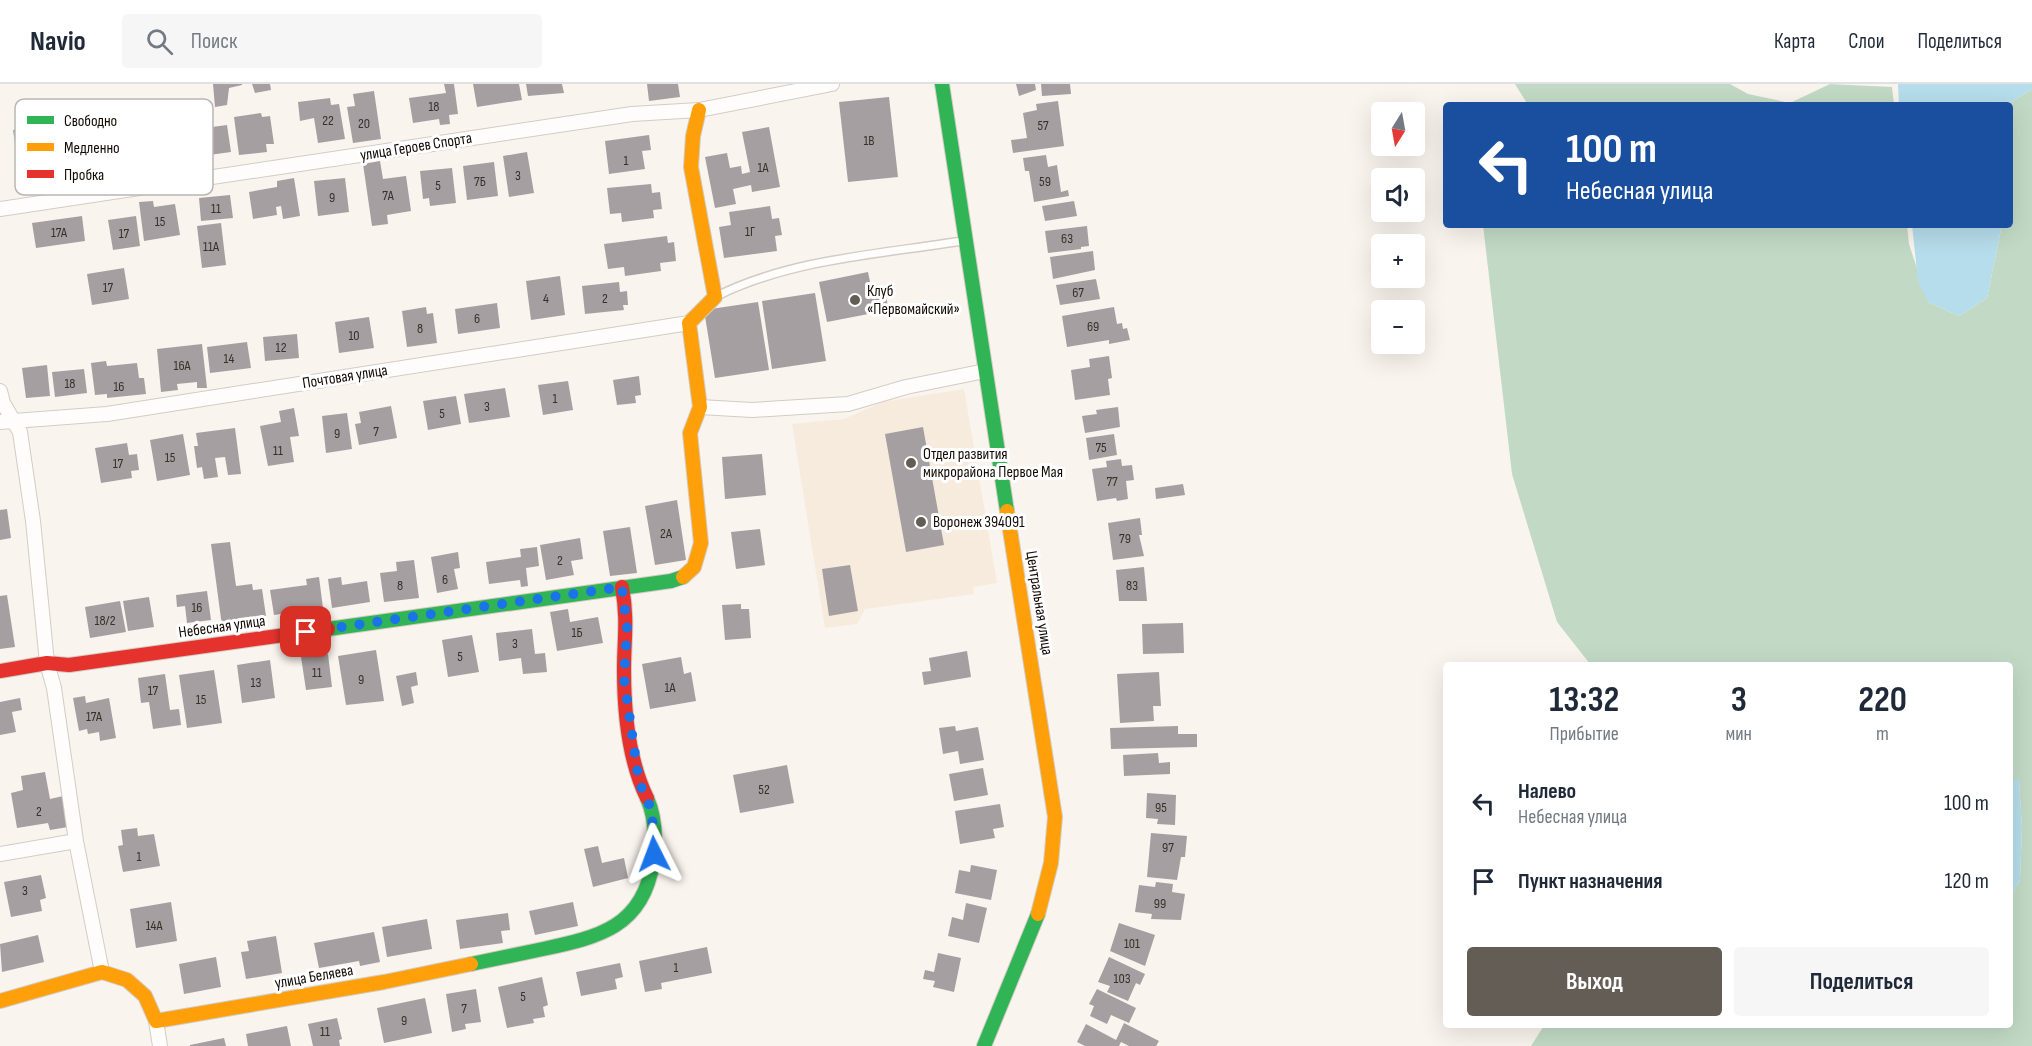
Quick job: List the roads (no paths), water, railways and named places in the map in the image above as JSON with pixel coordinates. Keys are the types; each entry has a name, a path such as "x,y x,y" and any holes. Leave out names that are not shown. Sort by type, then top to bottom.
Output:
{"street":[{"name":"улица Героев Спорта","path":"213,176 632,114 699,110 832,84"},
{"name":"Центральная улица","path":"942,84 964,240 1055,817 1050,864 1037,913 1016,971 984,1046"},
{"path":"699,110 693,136 691,167 715,297 688,324 699,407 752,410 848,404 906,387 985,371"},
{"name":"улица Героев Спорта","path":"0,208 87,195"},
{"name":"Почтовая улица","path":"6,421 107,414 688,324"},
{"path":"0,391 6,421 20,432 33,521 46,663 54,688 76,841 102,972"},
{"name":"Небесная улица","path":"0,671 46,663 69,666 671,581 685,576 694,567 701,543 690,434 699,407"},
{"name":"улица Беляева","path":"156,1021 384,982 591,939 608,933 626,919 642,899 652,879 654,854 652,811 639,782 624,679 627,627 622,587"},
{"path":"0,854 76,841"},
{"path":"0,1000 102,972 127,980 145,996 156,1021 160,1046"}],"lane":[{"path":"715,297 749,280 817,264 964,240"}],"water":[{"path":"1898,84 2032,84 2032,89 2011,102 1899,102"},
{"path":"1912,228 2001,228 1987,298 1959,316 1928,302 1918,281"},
{"path":"2019,779 2022,828 2020,880 2013,892 2013,780"}],"place":[{"name":"Клуб «Первомайский»","path":"855,300"},
{"name":"Отдел развития микрорайона Первое Мая","path":"911,463"},
{"name":"Воронеж 394091","path":"921,522"}]}
